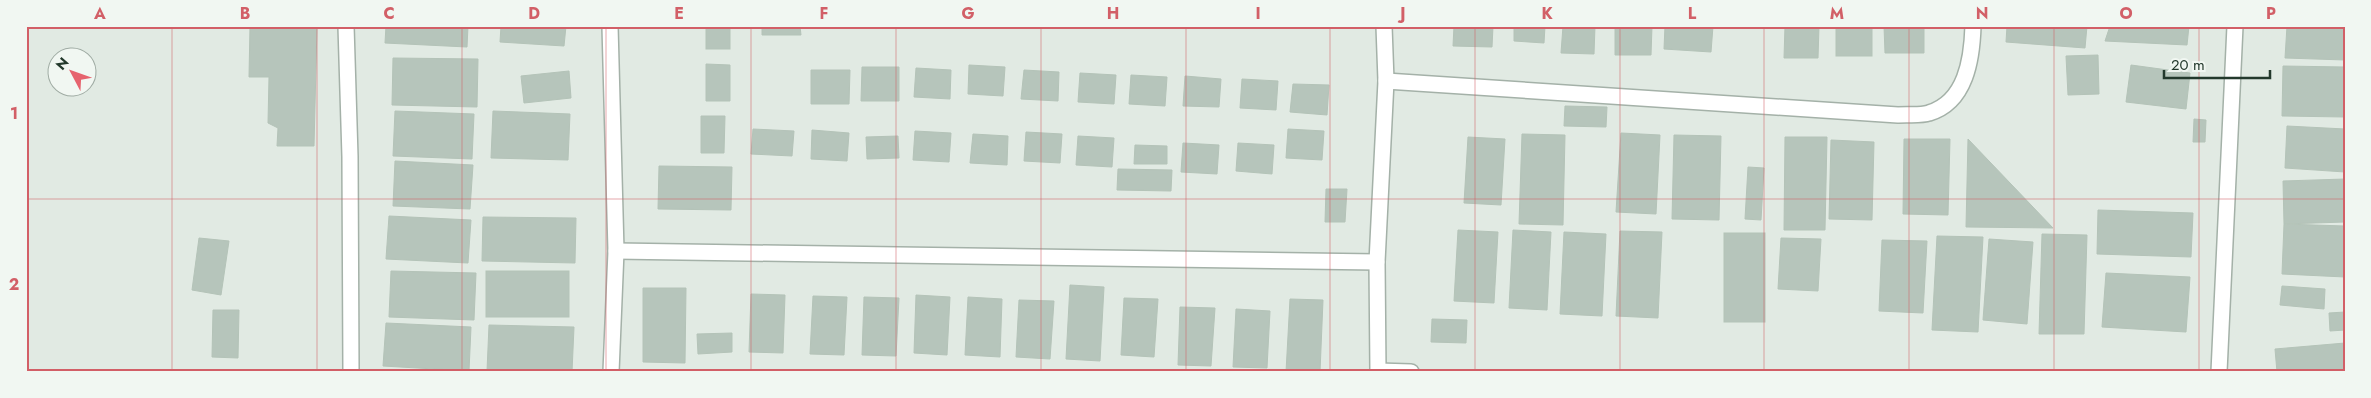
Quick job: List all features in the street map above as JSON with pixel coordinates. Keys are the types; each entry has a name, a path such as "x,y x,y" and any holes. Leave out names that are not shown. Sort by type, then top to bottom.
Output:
{"street":[{"path":"346,26 350,157 351,372"},
{"path":"610,26 616,251 610,372"},
{"path":"1384,26 1386,81 1377,262 1378,371 1411,372"},
{"path":"1386,81 1898,115 1928,113 1949,103 1961,86 1972,54 1973,26"},
{"path":"2218,372 2235,26"},
{"path":"616,251 1377,262"}],"building":[{"path":"250,26 317,26 314,146 277,146 278,128 268,123 269,77 249,77"},
{"path":"386,26 468,26 467,47 385,43"},
{"path":"501,26 566,26 564,46 500,42"},
{"path":"706,26 730,26 730,49 706,49"},
{"path":"762,26 800,26 801,35 762,35"},
{"path":"1454,26 1493,26 1492,47 1453,46"},
{"path":"1514,26 1545,26 1544,43 1514,41"},
{"path":"1563,26 1595,26 1594,54 1561,53"},
{"path":"1615,26 1652,26 1651,55 1615,55"},
{"path":"1665,26 1713,26 1711,52 1664,49"},
{"path":"1785,26 1819,26 1818,58 1784,58"},
{"path":"1836,26 1872,26 1872,56 1836,56"},
{"path":"1884,26 1924,26 1924,53 1885,53"},
{"path":"2007,26 2087,26 2085,48 2006,42"},
{"path":"2110,26 2189,26 2187,45 2105,41"},
{"path":"2287,26 2345,26 2345,60 2285,58"},
{"path":"2098,55 2099,94 2068,95 2066,56"},
{"path":"393,58 478,59 477,107 392,105"},
{"path":"706,64 730,65 730,101 706,101"},
{"path":"969,65 1005,67 1003,96 968,94"},
{"path":"2131,65 2190,73 2186,109 2126,102"},
{"path":"2283,66 2345,67 2345,117 2282,116"},
{"path":"862,67 899,67 899,101 861,101"},
{"path":"916,68 951,70 950,99 914,97"},
{"path":"811,70 850,70 849,104 811,104"},
{"path":"1024,70 1059,72 1058,101 1021,99"},
{"path":"569,71 571,98 524,103 521,76"},
{"path":"1080,73 1116,75 1114,104 1078,102"},
{"path":"1131,75 1167,77 1165,106 1129,104"},
{"path":"1185,76 1221,79 1219,107 1183,106"},
{"path":"1242,79 1278,81 1276,110 1240,108"},
{"path":"1293,84 1329,85 1327,115 1290,112"},
{"path":"1565,106 1607,107 1606,127 1564,126"},
{"path":"395,111 474,114 472,159 393,156"},
{"path":"493,111 570,114 568,160 491,158"},
{"path":"701,116 725,116 724,153 701,153"},
{"path":"2194,119 2206,120 2205,142 2193,142"},
{"path":"2287,126 2345,129 2345,172 2285,168"},
{"path":"753,129 794,131 792,156 751,154"},
{"path":"1288,129 1324,131 1322,160 1286,158"},
{"path":"812,130 849,133 847,161 811,159"},
{"path":"915,131 951,133 949,162 913,160"},
{"path":"1026,132 1062,134 1060,163 1024,161"},
{"path":"1621,133 1660,135 1656,214 1616,212"},
{"path":"973,134 1008,136 1007,165 970,163"},
{"path":"1522,134 1565,135 1563,225 1519,224"},
{"path":"1674,135 1721,136 1719,220 1672,219"},
{"path":"898,136 899,158 867,159 866,137"},
{"path":"1078,136 1114,138 1112,167 1076,165"},
{"path":"1468,137 1505,139 1501,205 1464,203"},
{"path":"1785,137 1827,137 1825,230 1784,230"},
{"path":"1904,139 1950,139 1948,215 1903,214"},
{"path":"1968,139 2053,228 1966,227"},
{"path":"1831,140 1874,142 1872,220 1829,219"},
{"path":"1183,143 1219,145 1217,174 1181,172"},
{"path":"1238,143 1274,145 1272,174 1236,171"},
{"path":"1135,145 1167,146 1167,164 1134,164"},
{"path":"395,161 473,165 470,209 393,206"},
{"path":"659,166 732,167 731,210 658,209"},
{"path":"1748,167 1764,168 1761,220 1745,219"},
{"path":"1118,169 1172,170 1171,191 1117,190"},
{"path":"2345,179 2345,222 2284,224 2283,181"},
{"path":"1326,189 1347,189 1345,222 1325,222"},
{"path":"2098,210 2193,213 2191,257 2097,254"},
{"path":"389,216 471,220 468,263 386,259"},
{"path":"483,217 576,218 575,263 482,261"},
{"path":"2284,224 2345,226 2345,277 2282,274"},
{"path":"1458,230 1498,232 1494,303 1454,301"},
{"path":"1513,230 1551,232 1547,310 1509,308"},
{"path":"1620,231 1662,232 1658,318 1616,316"},
{"path":"1564,232 1606,234 1602,316 1560,314"},
{"path":"1724,233 1765,233 1765,322 1724,322"},
{"path":"2042,234 2087,235 2084,334 2039,334"},
{"path":"1937,236 1983,237 1978,332 1932,330"},
{"path":"199,238 229,241 221,295 192,290"},
{"path":"1781,238 1821,239 1818,291 1778,289"},
{"path":"1989,239 2033,242 2027,324 1983,320"},
{"path":"1882,240 1927,241 1923,313 1879,311"},
{"path":"391,271 476,273 474,320 389,317"},
{"path":"486,271 569,271 569,317 486,317"},
{"path":"2106,273 2190,277 2186,332 2102,327"},
{"path":"1070,285 1104,287 1100,361 1066,359"},
{"path":"2282,286 2325,289 2324,309 2280,305"},
{"path":"643,288 686,288 685,363 643,362"},
{"path":"751,294 785,295 783,353 749,352"},
{"path":"916,295 950,297 947,355 914,353"},
{"path":"813,296 847,297 844,355 810,354"},
{"path":"864,297 899,298 896,356 862,355"},
{"path":"968,297 1002,299 1000,357 965,355"},
{"path":"1124,298 1158,299 1154,357 1121,355"},
{"path":"1290,299 1323,300 1320,372 1286,372"},
{"path":"1019,300 1054,301 1050,359 1016,357"},
{"path":"1180,307 1215,308 1211,366 1178,365"},
{"path":"1236,309 1270,311 1267,368 1233,367"},
{"path":"213,310 239,310 238,358 212,357"},
{"path":"2345,312 2345,330 2330,331 2329,313"},
{"path":"1432,319 1467,320 1466,343 1431,342"},
{"path":"386,323 471,327 469,371 383,366"},
{"path":"489,325 574,327 572,372 487,371"},
{"path":"732,333 732,352 698,354 697,334"},
{"path":"2345,343 2345,372 2277,372 2275,349"}]}
